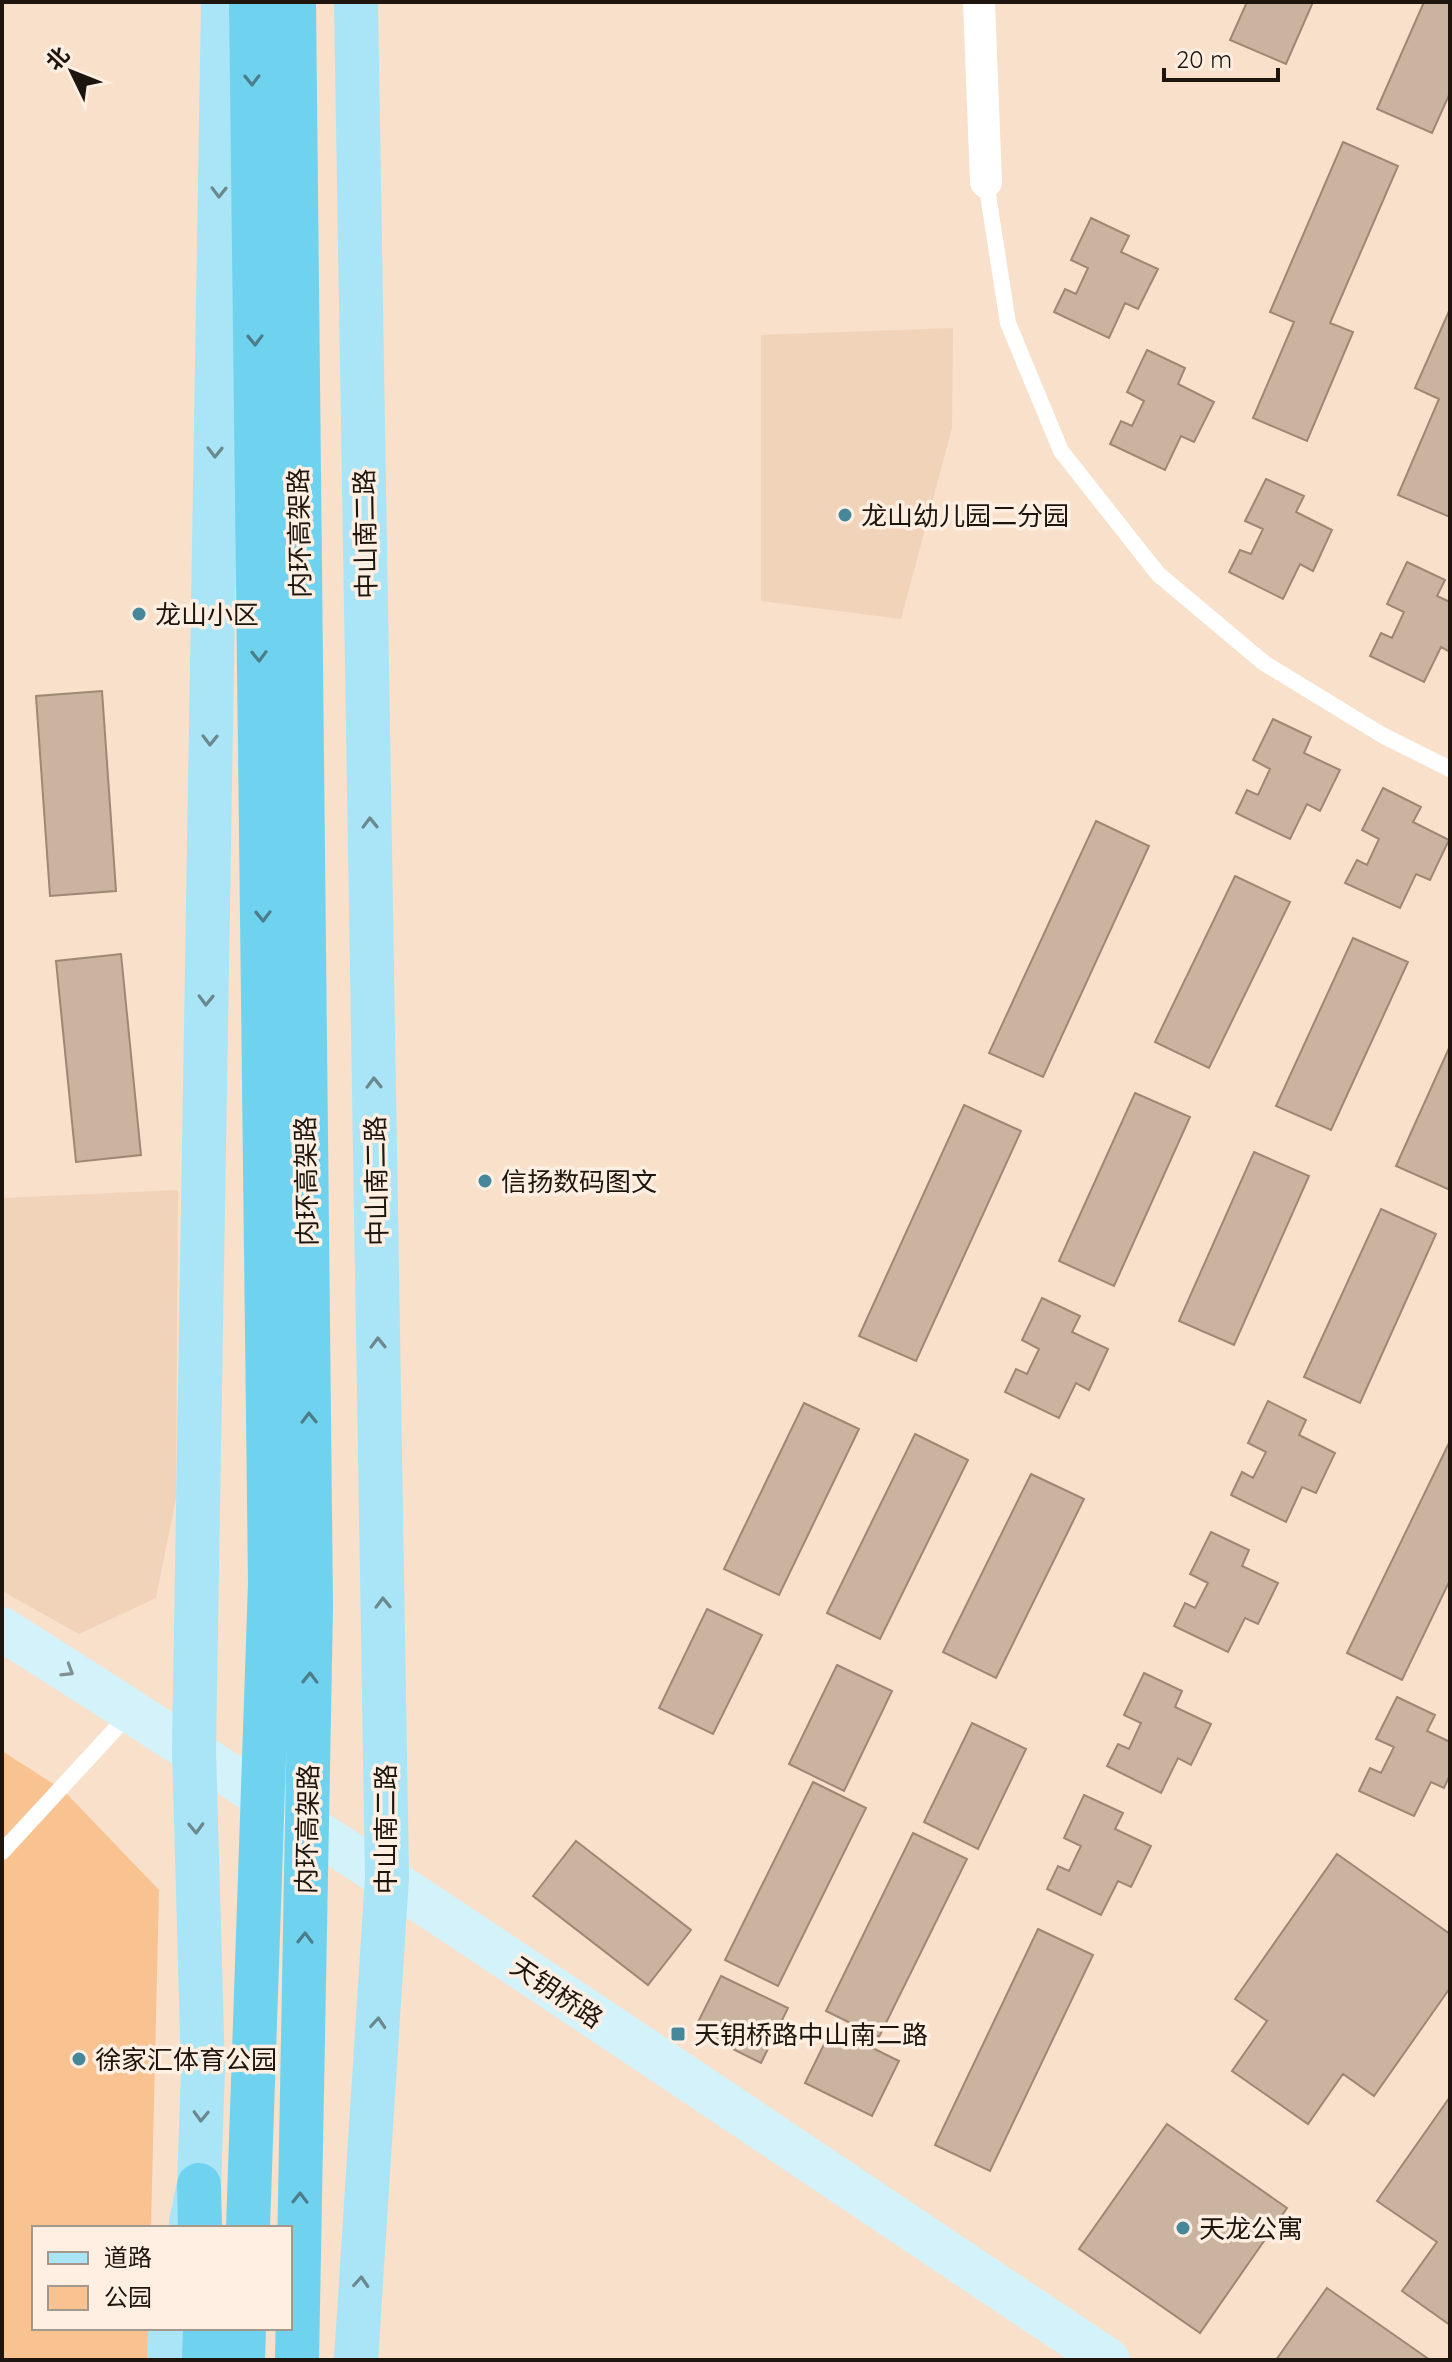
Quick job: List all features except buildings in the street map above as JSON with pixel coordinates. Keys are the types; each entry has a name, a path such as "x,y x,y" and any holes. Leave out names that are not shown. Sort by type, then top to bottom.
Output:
{"highway":[{"name":"内环高架路","path":"248,2226 270,1583 251,2"},
{"name":"内环高架路","path":"294,2 311,1607 297,2360"},
{"path":"199,2185 200,2226"},
{"path":"204,2360 205,2330"},
{"path":"243,2360 244,2330"}],"main road":[{"path":"190,2226 199,2185 203,2070 194,1750 223,2"},
{"name":"中山南二路","path":"356,2 387,1877 356,2360"},
{"path":"199,2185 209,2226"},
{"path":"169,2360 170,2330"},
{"path":"230,2360 231,2330"}],"street":[{"path":"979,2 986,182"},
{"name":"天钥桥路","path":"2,1629 387,1877 1108,2360"}],"lane":[{"path":"986,182 1008,323 1061,451 1119,525 1158,574 1264,663 1382,735 1450,769"},
{"path":"2,1852 132,1711"}],"shaded area":[{"name":"龙山幼儿园二分园","path":"953,328 952,428 901,619 761,601 761,335"},
{"path":"178,1190 176,1498 156,1598 79,1634 2,1591 2,1198"}],"green space":[{"name":"徐家汇体育公园","path":"2,1751 63,1790 159,1890 151,2226 32,2226 32,2330 149,2330 148,2360 2,2360"}],"place":[{"name":"龙山幼儿园二分园","path":"845,515"},
{"name":"龙山小区","path":"139,614"},
{"name":"信扬数码图文","path":"485,1181"},
{"name":"天钥桥路中山南二路","path":"678,2034"},
{"name":"徐家汇体育公园","path":"79,2059"},
{"name":"天龙公寓","path":"1183,2228"}]}
